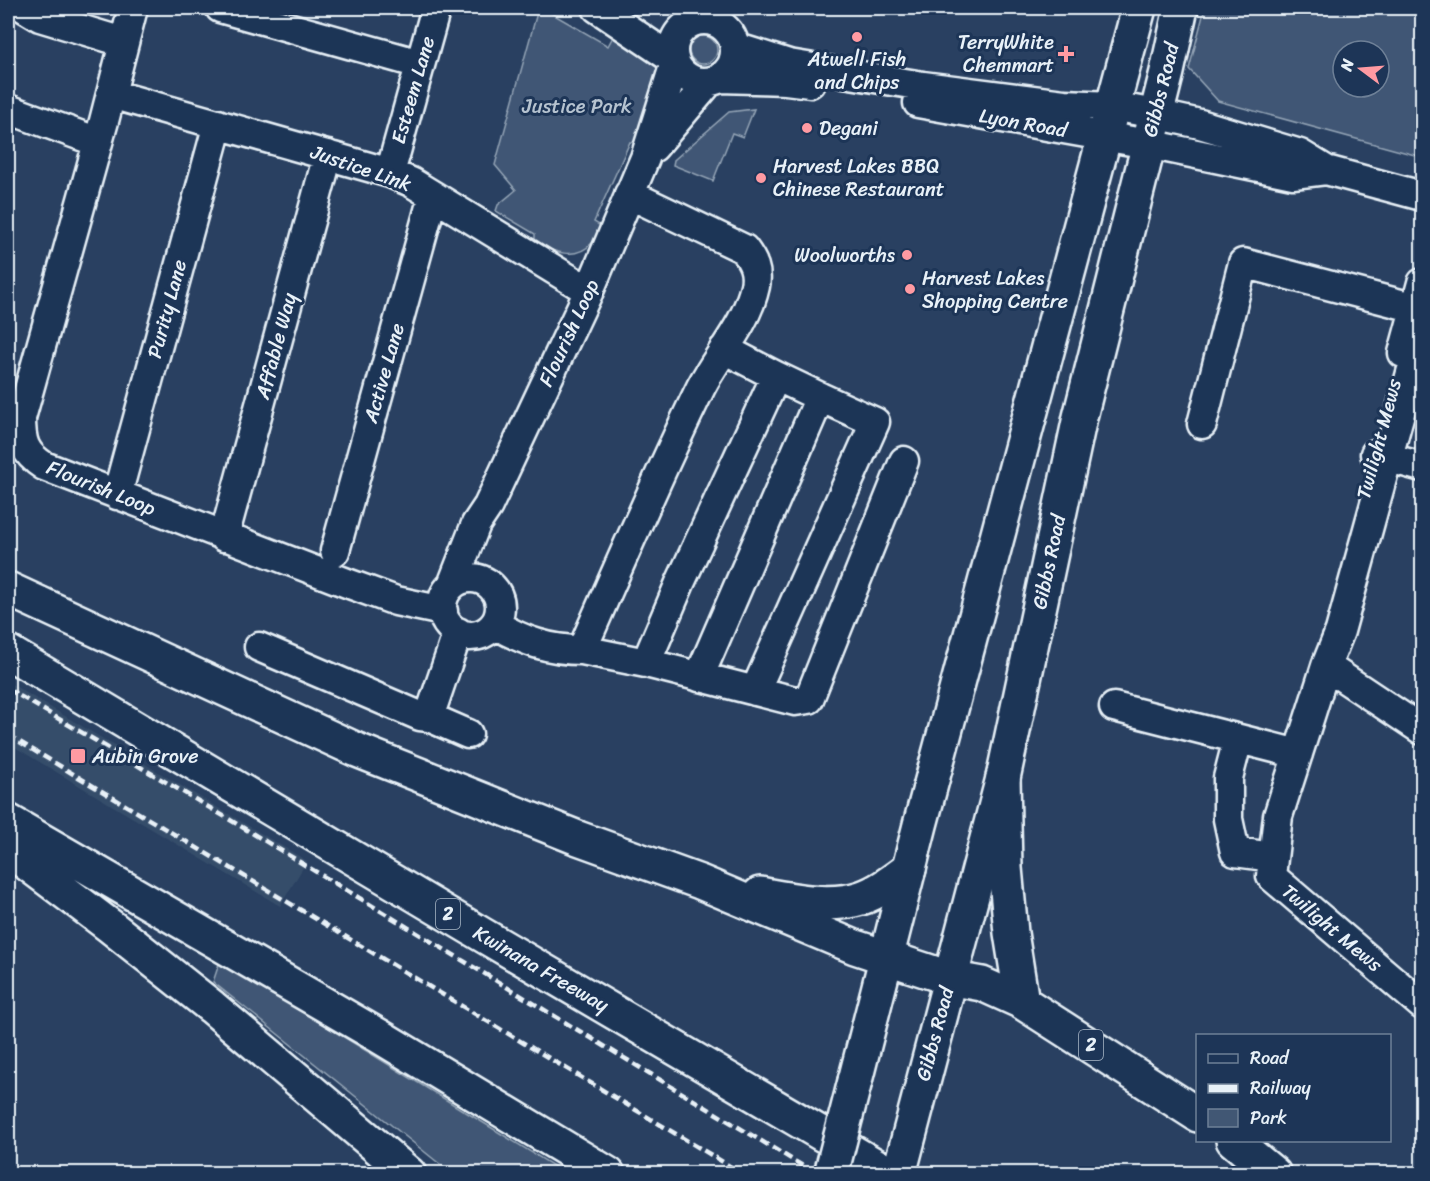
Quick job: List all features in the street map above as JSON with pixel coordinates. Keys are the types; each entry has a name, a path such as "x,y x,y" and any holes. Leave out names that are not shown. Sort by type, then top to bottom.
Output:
{"main road":[{"path":"831,1173 909,869 1139,8"},
{"name":"Gibbs Road","path":"899,1173 1003,778 1080,417 1181,8"},
{"name":"2","path":"8,589 357,750 578,838 700,882 855,947 950,978 979,983 1022,1002 1196,1114"},
{"name":"Kwinana Freeway","path":"8,652 441,910 890,1173"},
{"path":"1003,778 1005,868 1012,942 1022,1002"},
{"path":"8,821 369,1030 608,1173"},
{"path":"8,849 212,1007 409,1173"},
{"path":"700,882 793,900 832,902 861,898 882,888 909,869"},
{"path":"1235,1142 1274,1173"}],"street":[{"path":"25,8 40,17 123,42"},
{"name":"Flourish Loop","path":"133,8 21,418 14,434 31,458 44,466 224,537 396,601 451,609 476,524 488,506 589,291 645,158 674,61"},
{"path":"220,8 420,64"},
{"name":"Esteem Lane","path":"390,173 436,8"},
{"path":"602,10 674,61 680,72 699,82 715,80 732,65 737,8"},
{"path":"602,10 646,23 698,19 712,21 728,31 734,44"},
{"path":"674,61 674,43 698,19"},
{"name":"Lyon Road","path":"734,44 789,64 922,86 1053,103 1108,121"},
{"name":"Flourish Loop","path":"645,158 715,80"},
{"name":"Lyon Road","path":"715,80 786,80 1108,121 1151,129 1200,124 1300,154 1326,170 1422,195"},
{"name":"Justice Link","path":"111,94 390,173 411,182 589,291"},
{"path":"8,109 98,142"},
{"name":"Purity Lane","path":"117,495 218,124"},
{"name":"Affable Way","path":"224,537 328,155"},
{"path":"582,650 674,442 706,376 740,322 754,288 756,275 753,261 744,249 629,194"},
{"name":"Active Lane","path":"335,550 434,196"},
{"path":"1202,424 1243,263 1419,321"},
{"name":"Twilight Mews","path":"1419,321 1382,456 1327,627 1326,666 1278,816 1271,876 1422,1005"},
{"path":"724,349 875,423 755,691"},
{"path":"646,663 680,583 776,376"},
{"path":"699,676 820,396"},
{"path":"1382,456 1422,467"},
{"path":"451,609 474,635 482,633 495,624 515,636 542,646 582,650 646,663 795,701 809,699 904,461"},
{"name":"Flourish Loop","path":"488,506 484,556 490,585 499,599 499,616 495,624"},
{"path":"429,717 459,580 475,578 490,585"},
{"path":"259,647 420,716 429,717 468,734"},
{"path":"1326,666 1422,730"},
{"path":"1114,707 1298,754"},
{"path":"1238,739 1228,778 1228,819 1235,852 1273,857"}],"shaded area":[{"path":"8,682 307,861 280,906 8,743"}],"green space":[{"path":"1205,8 1422,8 1422,157 1218,101 1189,69"},
{"name":"Justice Park","path":"538,9 551,13 608,46 616,31 652,55 662,73 638,144 630,142 594,222 601,226 592,243 579,252 557,252 535,243 535,234 496,211 498,205 516,190 495,165"},
{"path":"703,36 713,40 717,50 713,60 703,64 693,60 689,50 693,40"},
{"path":"754,109 743,137 732,133 713,181 673,165 674,160 729,112"},
{"path":"220,961 565,1173 451,1173 213,982"}],"railway":[{"path":"8,689 227,818 816,1174"},
{"path":"8,735 743,1174"}],"place":[{"name":"Atwell Fish and Chips","path":"857,37"},
{"name":"TerryWhite Chemmart","path":"1066,54"},
{"name":"Degani","path":"807,128"},
{"name":"Harvest Lakes BBQ Chinese Restaurant","path":"761,178"},
{"name":"Woolworths","path":"907,255"},
{"name":"Harvest Lakes Shopping Centre","path":"910,289"},
{"name":"Aubin Grove","path":"78,756"}]}
